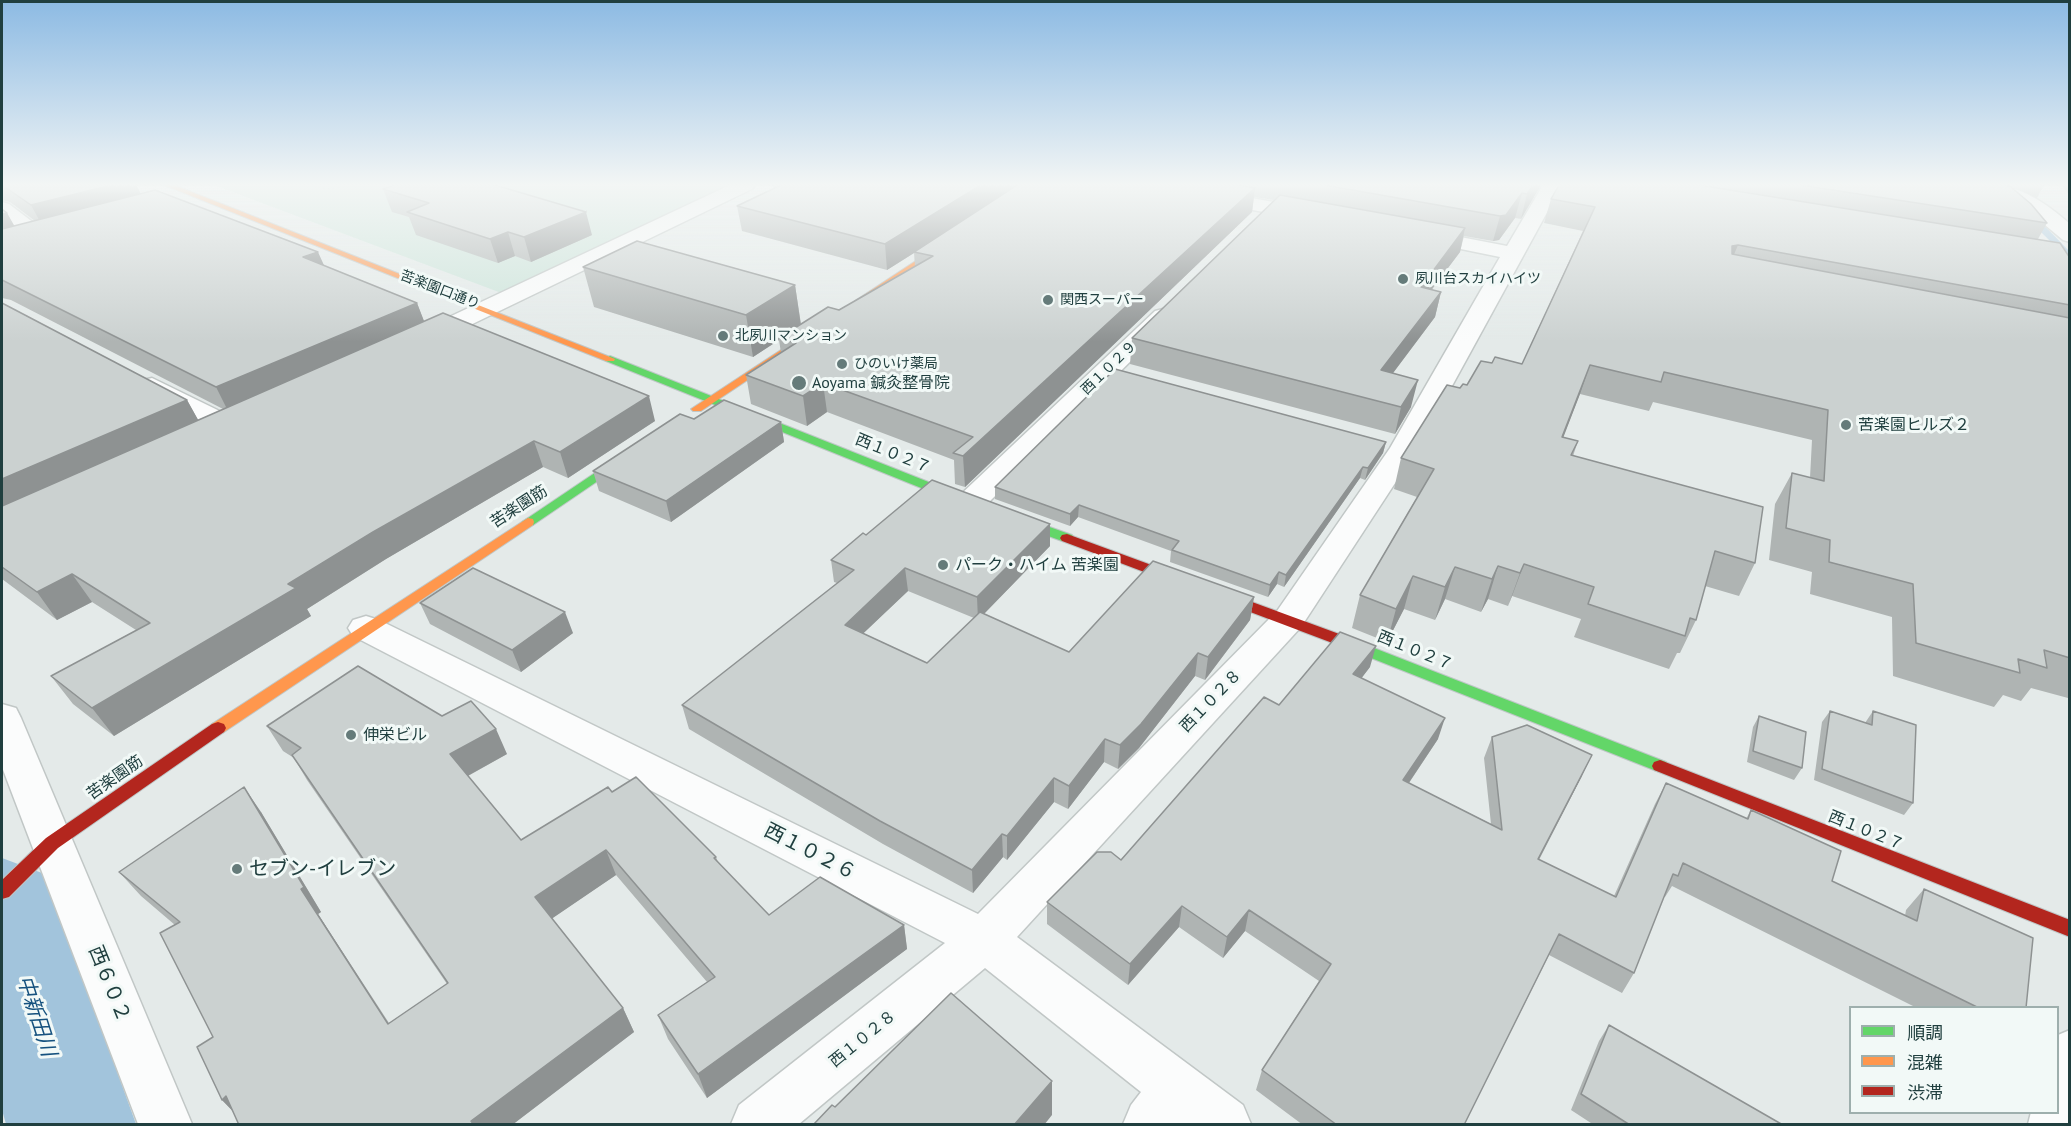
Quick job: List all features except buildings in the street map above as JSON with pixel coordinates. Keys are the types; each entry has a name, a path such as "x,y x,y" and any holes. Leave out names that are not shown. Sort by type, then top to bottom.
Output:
{"street":[{"path":"11,244 38,238"},
{"name":"苦楽園口通り","path":"303,238 489,309 711,400"},
{"path":"402,348 637,238"},
{"path":"849,309 956,238"},
{"path":"1431,238 1511,253"},
{"name":"西１０２８","path":"758,1125 984,940 1289,619 1520,238"},
{"name":"西１０２９","path":"970,502 1182,296"},
{"path":"681,420 800,341"},
{"path":"1109,368 1143,378"},
{"path":"136,377 239,421 196,440"},
{"name":"西１０２７","path":"711,400 970,502 1289,619 2070,929"},
{"name":"苦楽園筋","path":"2,891 40,855 102,806 642,446"},
{"name":"西１０２６","path":"366,628 984,940 1164,1106 1224,1125"},
{"name":"西６０２","path":"2,718 40,855 165,1125"},
{"path":"2059,1106 2070,1055"}],"green space":[{"path":"354,238 622,238 504,294"}],"waterway":[{"path":"2051,238 2070,258"},
{"name":"中新田川","path":"2,907 71,1124"}],"traffic: fast":[{"path":"610,359 970,503 1067,538"},
{"path":"528,522 632,452"},
{"path":"1356,646 1660,766"}],"traffic: slow":[{"path":"301,238 610,359"},
{"path":"860,301 952,240"},
{"path":"697,409 784,351"},
{"path":"218,728 528,522"}],"traffic: jam":[{"path":"1067,538 1356,646"},
{"path":"2,891 52,843 218,728"},
{"path":"1660,766 2070,929"}],"place":[{"name":"夙川台スカイハイツ","path":"1403,279"},
{"name":"関西スーパー","path":"1048,300"},
{"name":"北夙川マンション","path":"723,336"},
{"name":"ひのいけ薬局","path":"842,364"},
{"name":"Aoyama 鍼灸整骨院","path":"799,383"},
{"name":"苦楽園ヒルズ２","path":"1846,425"},
{"name":"パーク・ハイム 苦楽園","path":"943,565"},
{"name":"伸栄ビル","path":"351,735"},
{"name":"セブン-イレブン","path":"237,869"}]}
